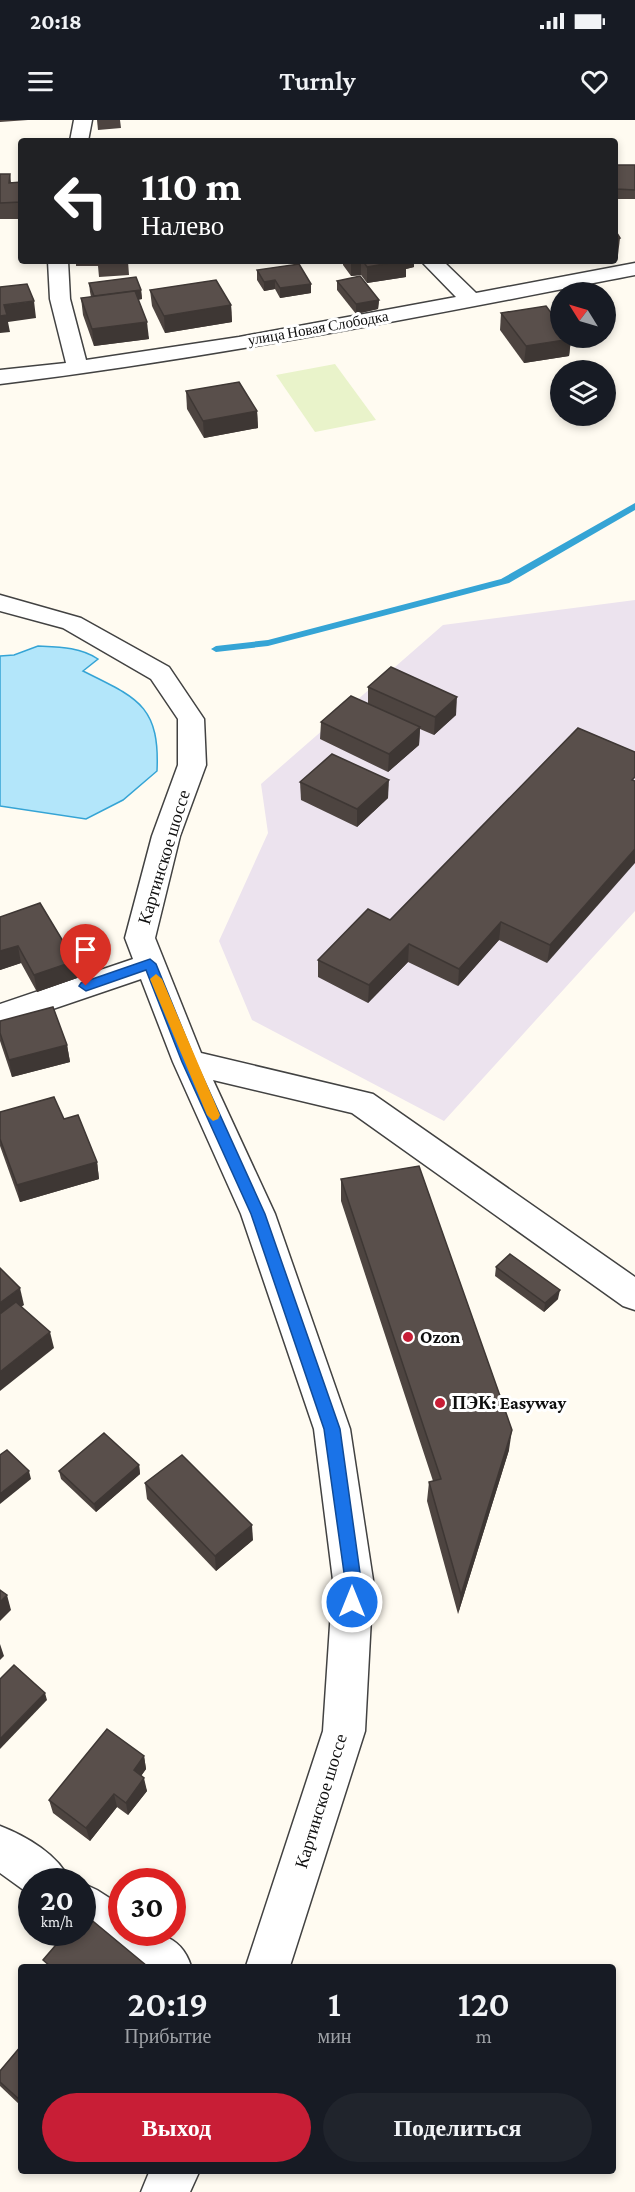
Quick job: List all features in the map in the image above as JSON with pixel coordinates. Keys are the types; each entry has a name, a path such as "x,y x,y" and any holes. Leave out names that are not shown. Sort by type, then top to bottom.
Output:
{"street":[{"path":"80,138 83,120"},
{"path":"58,264 60,299 78,369"},
{"path":"434,264 471,300"},
{"name":"улица Новая Слободка","path":"0,377 78,369 471,300 548,277 635,269"},
{"name":"Картинское шоссе","path":"0,603 72,623 160,673 191,719 192,765 166,836 140,938 189,1062 258,1214 332,1429 353,1580 344,1731 269,1964"},
{"path":"0,1016 150,964"},
{"path":"189,1062 363,1103 635,1296"},
{"path":"0,1847 30,1868"},
{"path":"96,1915 166,1964"},
{"path":"165,2192 174,2174"}],"shaded area":[{"path":"635,600 635,911 444,1121 252,1020 219,941 268,833 261,784 443,625"}],"green space":[{"path":"335,364 376,420 315,432 276,375"}],"water":[{"path":"38,646 77,650 98,659 83,671 131,697 149,717 154,731 157,771 123,800 86,819 0,806 0,656 14,655"}],"building":[{"path":"618,165 635,165 635,190 618,189"},
{"path":"0,174 10,174 9,183 18,182 18,202 0,203"},
{"path":"299,264 311,284 280,288 275,280 264,282 257,270"},
{"path":"365,264 384,264 367,267"},
{"path":"360,276 379,300 356,304 337,281"},
{"path":"136,277 141,290 94,296 89,283"},
{"path":"216,280 231,305 164,316 150,290"},
{"path":"27,284 34,301 4,305 7,315 0,316 0,287"},
{"path":"135,291 147,322 92,329 81,298"},
{"path":"546,306 550,311 550,342 526,346 501,313"},
{"path":"239,382 257,411 203,421 186,391"},
{"path":"391,667 457,697 435,717 368,687"},
{"path":"351,696 420,727 389,754 321,722"},
{"path":"578,728 635,752 635,777 632,780 635,781 635,849 550,945 501,922 459,969 409,944 369,985 318,960 368,909 390,920"},
{"path":"332,754 389,780 357,809 300,782"},
{"path":"40,903 75,961 34,975 18,946 0,951 0,917"},
{"path":"53,1007 67,1045 9,1060 0,1033 0,1021"},
{"path":"54,1097 64,1119 78,1115 97,1162 17,1185 0,1139 0,1112"},
{"path":"419,1166 512,1430 461,1595 429,1482 441,1479 341,1179"},
{"path":"510,1254 560,1290 545,1303 496,1267"},
{"path":"0,1268 20,1288 0,1303"},
{"path":"16,1302 50,1332 0,1372 0,1314"},
{"path":"104,1433 139,1465 94,1504 59,1471"},
{"path":"7,1450 29,1471 0,1494 0,1455"},
{"path":"182,1455 252,1525 215,1556 145,1483"},
{"path":"0,1590 7,1595 0,1602"},
{"path":"14,1665 45,1693 0,1739 0,1679"},
{"path":"107,1729 144,1756 134,1770 144,1778 126,1803 114,1794 86,1828 49,1800"},
{"path":"96,1924 108,1934 108,1946 123,1946 145,1964 48,1964 43,1960 55,1946 96,1946"},
{"path":"18,2050 18,2098 0,2082 0,2071"}],"waterway":[{"path":"216,649 268,643 505,581 635,506"}],"slow traffic":[{"path":"156,979 213,1115"}],"place":[{"name":"Ozon","path":"408,1337"},
{"name":"ПЭК: Easyway","path":"440,1403"}],"route":[{"path":"86,986 150,964 189,1062 258,1214 332,1429 353,1580 352,1602"}]}
